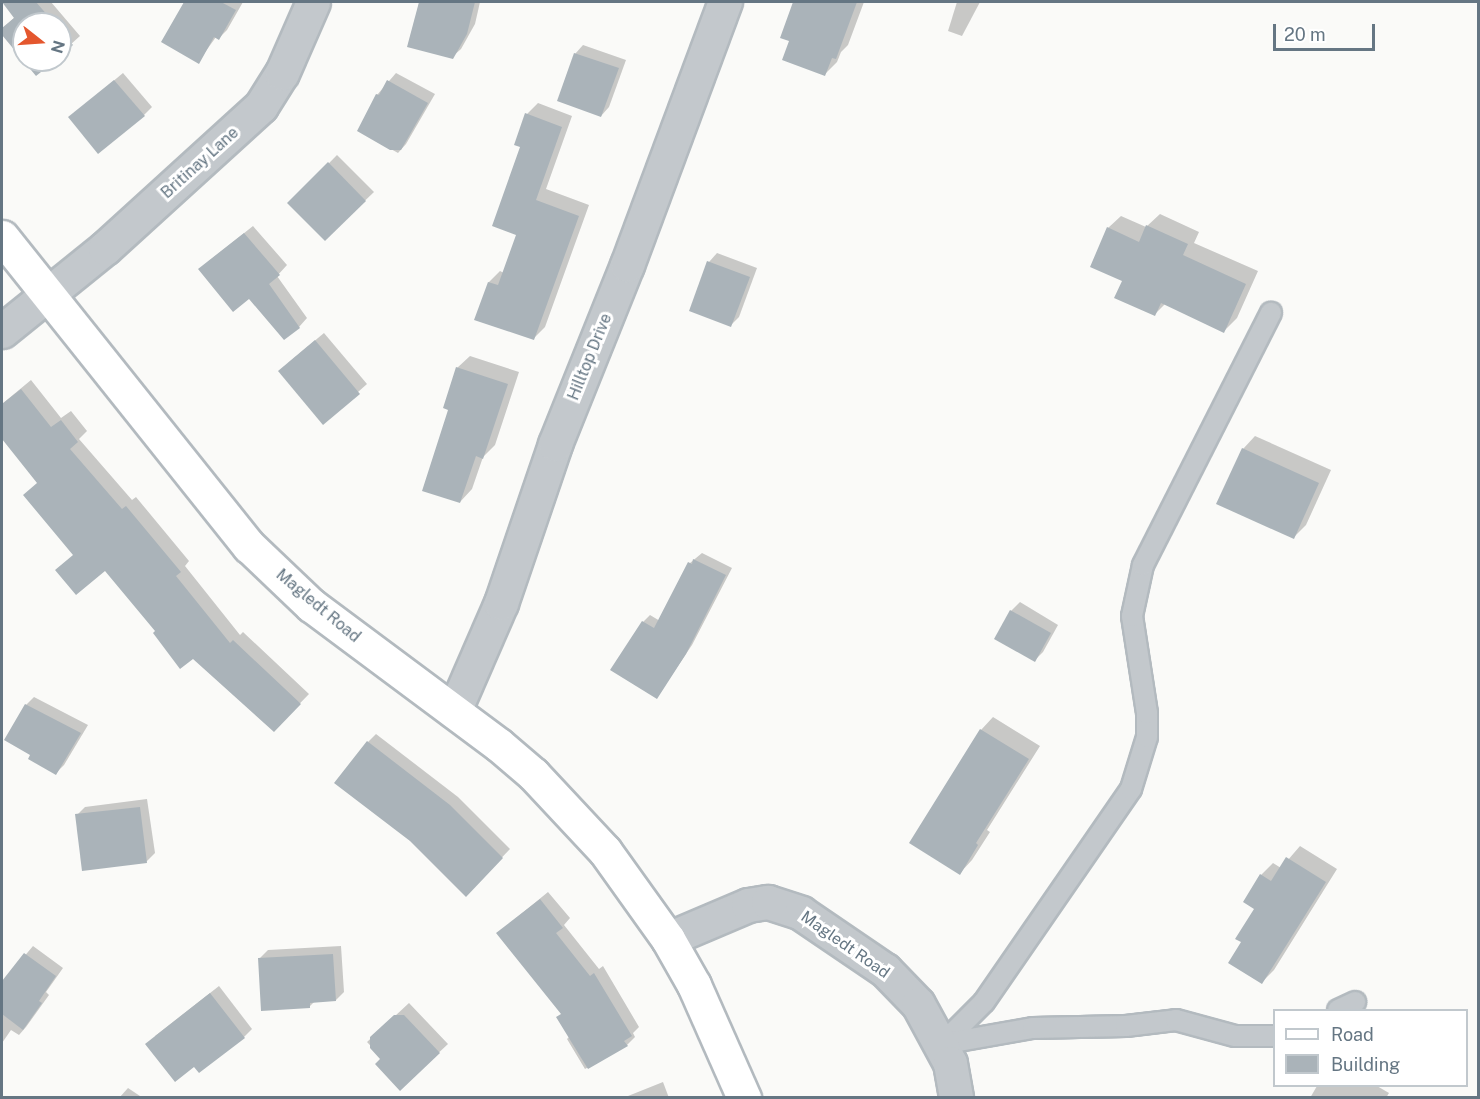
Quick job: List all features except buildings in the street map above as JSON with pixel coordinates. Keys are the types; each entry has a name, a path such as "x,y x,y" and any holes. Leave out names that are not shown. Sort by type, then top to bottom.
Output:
{"street":[{"name":"Britinay Lane","path":"2,331 105,248 261,106 282,73 309,16 313,2"},
{"name":"Hilltop Drive","path":"454,711 501,603 555,444 627,265 725,2"},
{"name":"Magledt Road","path":"2,237 249,546 311,605 454,711 533,774 605,851 668,939 708,1014 744,1098"},
{"name":"Magledt Road","path":"668,939 748,905 768,902 786,906 801,913 885,970 918,1004 942,1044 950,1063 956,1098"}],"lane":[{"path":"942,1044 984,1002 1131,789 1147,737 1147,713 1137,664 1132,616 1143,565 1270,313"},
{"path":"942,1044 1033,1028 1126,1026 1176,1020 1235,1036 1273,1036"}]}
